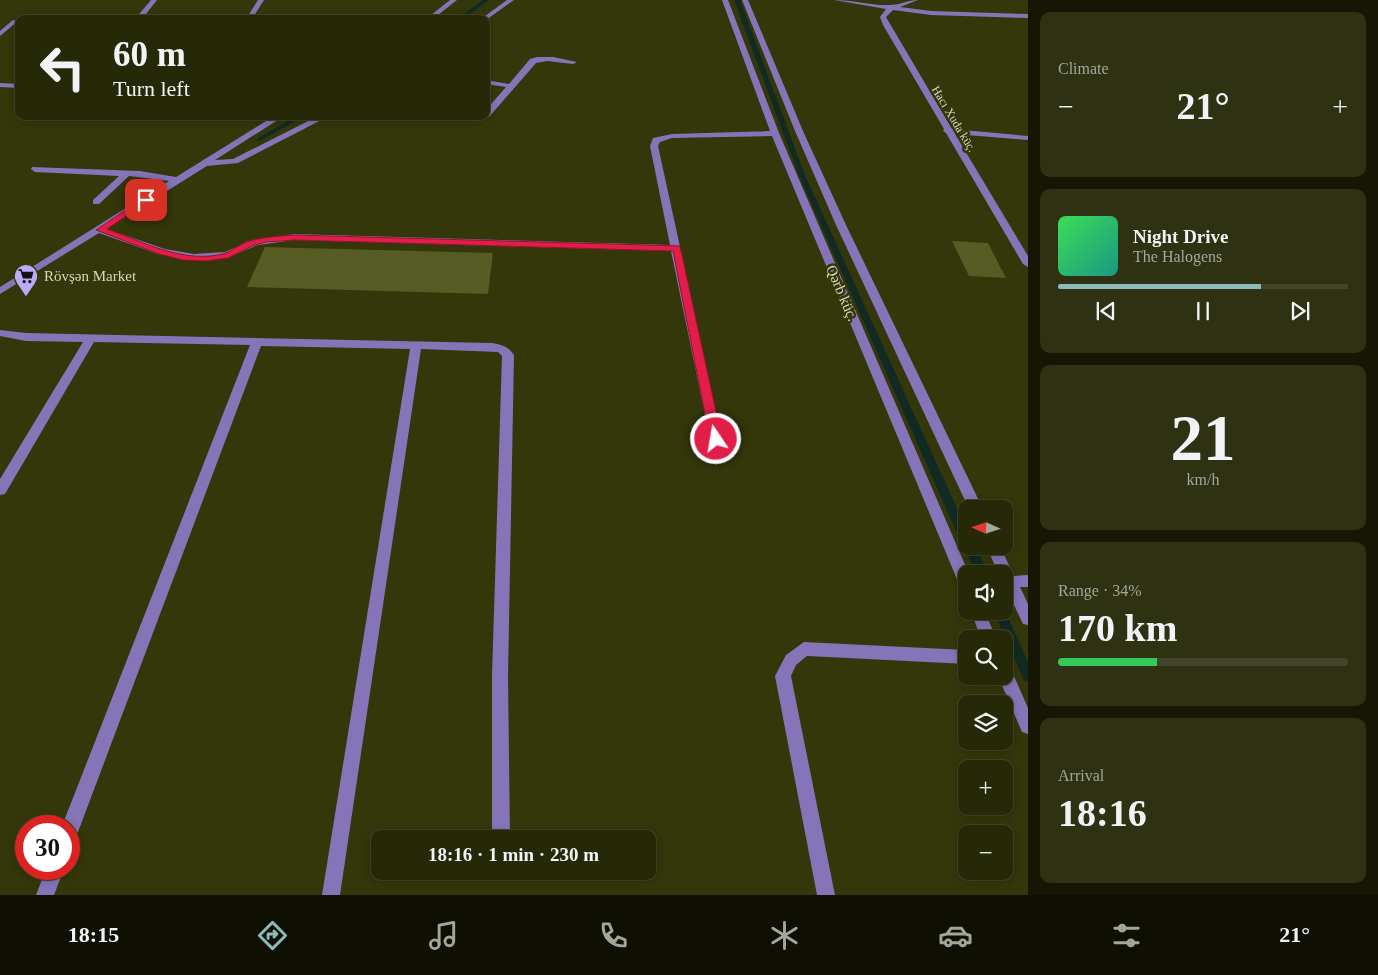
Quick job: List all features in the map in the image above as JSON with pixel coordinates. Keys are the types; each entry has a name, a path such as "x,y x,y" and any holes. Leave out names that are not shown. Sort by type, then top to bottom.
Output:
{"street":[{"path":"141,15 154,0"},
{"path":"252,15 261,0"},
{"path":"434,15 454,0"},
{"path":"490,15 511,0"},
{"name":"Qərb küç.","path":"725,0 775,133 958,565"},
{"name":"Qərb küç.","path":"745,0 799,131 841,225 972,500"},
{"path":"837,0 931,13 1028,16"},
{"path":"893,7 914,0"},
{"name":"Hacı Xuda küç.","path":"893,7 883,17 886,25 947,131 1028,264"},
{"path":"0,21 15,21"},
{"path":"0,34 15,23"},
{"path":"490,111 533,61 538,59 573,62"},
{"path":"490,83 511,86"},
{"path":"0,85 15,86"},
{"path":"0,291 274,120"},
{"path":"204,163 235,161 318,120"},
{"path":"947,131 1028,138"},
{"path":"716,439 654,146 656,140 672,136 775,133"},
{"path":"35,169 126,174 176,180"},
{"path":"96,202 126,174"},
{"path":"100,230 162,252 183,257 206,258 228,255 249,244 295,237 677,248"},
{"path":"0,333 26,337 502,348 508,355 500,676 501,830"},
{"path":"0,490 91,338"},
{"path":"76,815 257,342"},
{"path":"331,895 416,346"},
{"path":"1013,582 1028,581"},
{"path":"1013,588 1028,618"},
{"path":"826,895 783,676 791,660 804,649 958,657"},
{"path":"1010,685 1028,726"},
{"path":"45,895 51,880"}],"building":[{"path":"952,241 988,243 1006,278 969,276"},
{"path":"265,247 493,253 488,294 247,287"}],"waterway":[{"path":"465,15 486,0"},
{"path":"737,0 801,173 958,522"},
{"path":"258,140 294,120"},
{"path":"973,555 978,565"},
{"path":"1003,620 1028,676"}],"place":[{"name":"Rövşən Market","path":"26,297"}],"route":[{"path":"146,200 100,230 162,252 183,257 206,258 228,255 249,244 295,237 677,248 716,439"}]}
